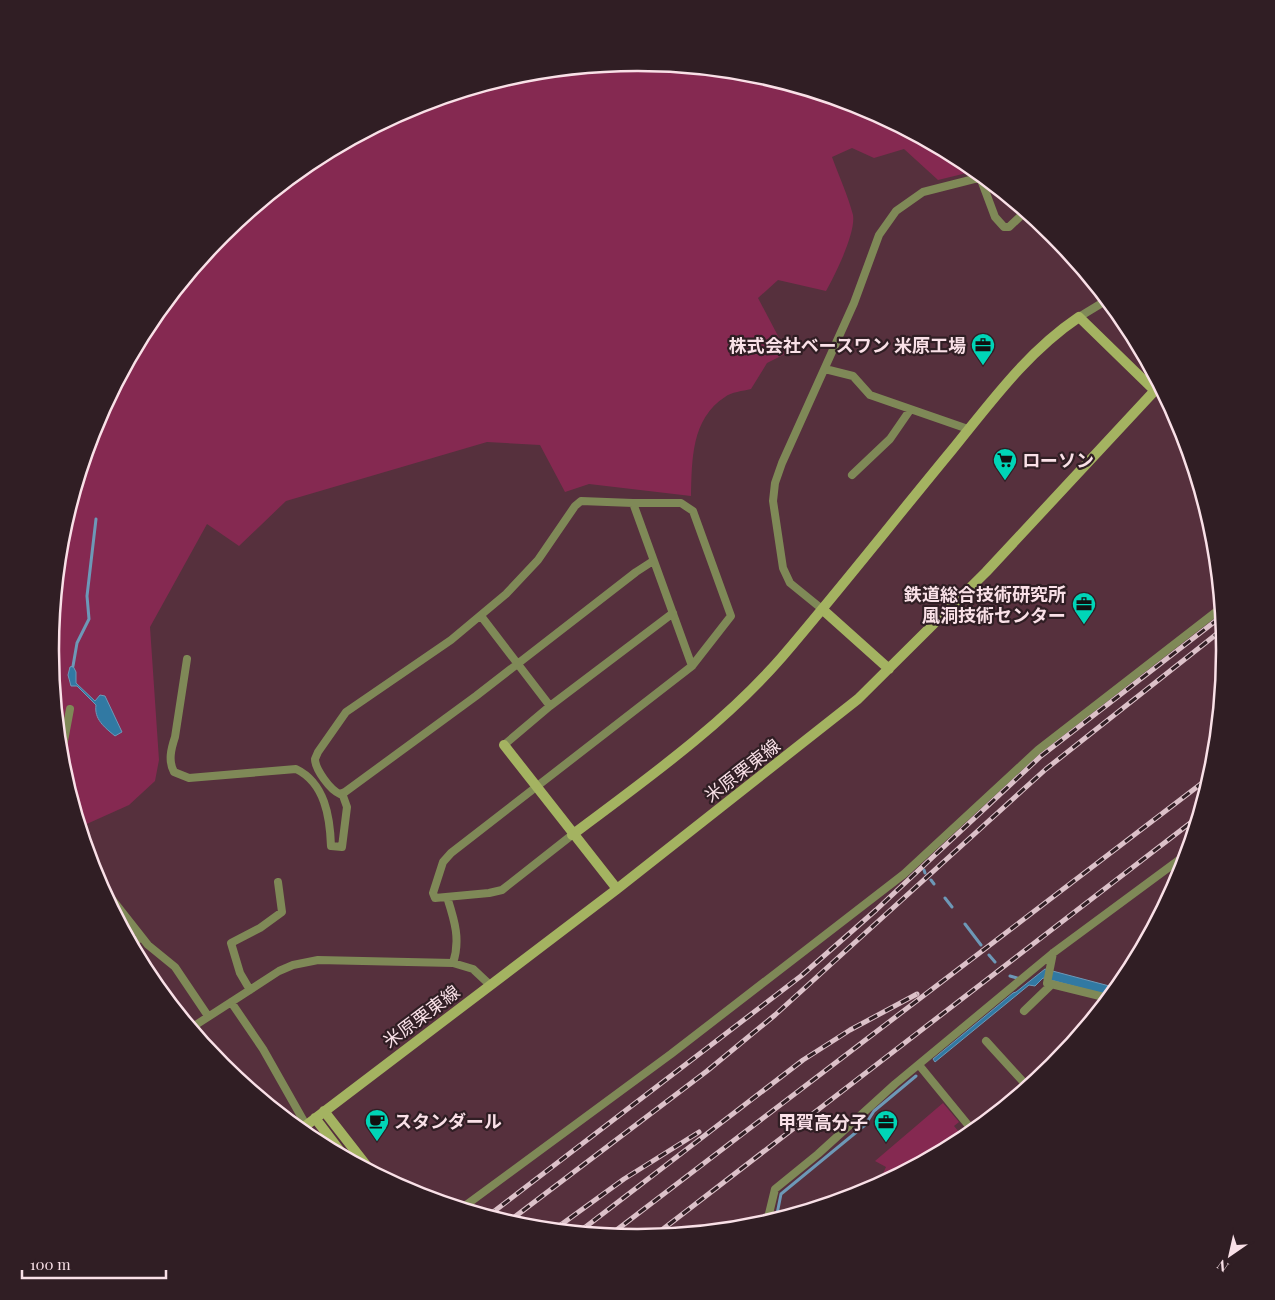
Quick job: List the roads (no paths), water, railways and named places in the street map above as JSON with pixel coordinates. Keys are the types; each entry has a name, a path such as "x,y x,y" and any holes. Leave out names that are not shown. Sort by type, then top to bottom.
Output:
{"main road":[{"path":"572,835 662,767 714,724 780,659 968,429 1033,354 1058,331 1079,317 1150,382"},
{"name":"米原栗東線","path":"306,1124 489,984 617,890 858,699 986,572 1155,390"},
{"path":"822,609 889,670"},
{"path":"504,745 572,835 617,890"},
{"path":"324,1111 360,1157"},
{"path":"314,1118 332,1141"}],"street":[{"path":"822,609 790,582 782,568 773,501 775,483 782,463 854,303 878,235 896,211 923,192 973,179"},
{"path":"985,187 995,217 1004,228 1009,227 1020,216"},
{"path":"1079,317 1101,304"},
{"path":"825,369 853,376 870,395 968,429"},
{"path":"852,475 890,439 910,410"},
{"path":"572,835 502,890 435,898 433,893 446,858 692,666 730,616 693,512 681,503 581,502 572,509 538,560 481,616 451,640 346,712 318,752 315,762 335,792 342,793 636,572 653,562"},
{"path":"633,502 692,666"},
{"path":"504,745 550,706 673,613"},
{"path":"468,1203 670,1054 904,874 1038,750 1215,613"},
{"path":"481,616 550,706"},
{"path":"187,659 171,755 171,767 174,772 189,778 296,769 308,777 327,808 330,820 331,846 342,847 347,807 342,793"},
{"path":"65,733 70,709"},
{"path":"769,1213 775,1189 919,1064 1053,953 1175,863"},
{"path":"250,990 240,972 231,942 260,928 282,912 278,882"},
{"path":"447,897 457,935 457,951 453,963"},
{"path":"120,910 141,937 174,967 208,1016"},
{"path":"137,940 141,937"},
{"path":"1024,1011 1049,983 1053,953"},
{"path":"196,1024 279,971 318,960 453,963 473,969 489,984"},
{"path":"1049,983 1101,996"},
{"path":"231,1002 263,1049 299,1119"},
{"path":"986,1040 1023,1081"},
{"path":"919,1064 968,1125"}],"water":[{"path":"73,666 76,672 76,683 95,701 100,695 105,696 122,732 115,736 107,729 98,719 96,705 77,686 71,686 68,675 70,667"},
{"path":"1045,969 1109,986 1103,994 1043,978 1035,986 1029,985 935,1062 933,1059"}],"waterway":[{"path":"73,666 77,643 89,619 87,596 96,519"},
{"path":"931,880 934,884"},
{"path":"945,898 952,907"},
{"path":"965,924 981,945"},
{"path":"989,955 995,962"},
{"path":"1010,976 1017,978"},
{"path":"778,1211 781,1194 865,1125 874,1111 916,1076"}],"railway":[{"path":"495,1211 801,976 876,910 1041,756 1215,621"},
{"path":"516,1216 707,1071 775,1015 1046,769 1216,635"},
{"path":"619,1228 1200,784"},
{"path":"664,1228 1190,823"},
{"path":"586,1227 803,1060 850,1030 917,994"},
{"path":"562,1224 624,1179 699,1132"}],"place":[{"name":"株式会社ベースワン 米原工場","path":"983,366"},
{"name":"ローソン","path":"1005,481"},
{"name":"鉄道総合技術研究所 風洞技術センター","path":"1084,625"},
{"name":"スタンダール","path":"377,1142"},
{"name":"甲賀高分子","path":"886,1143"}]}
